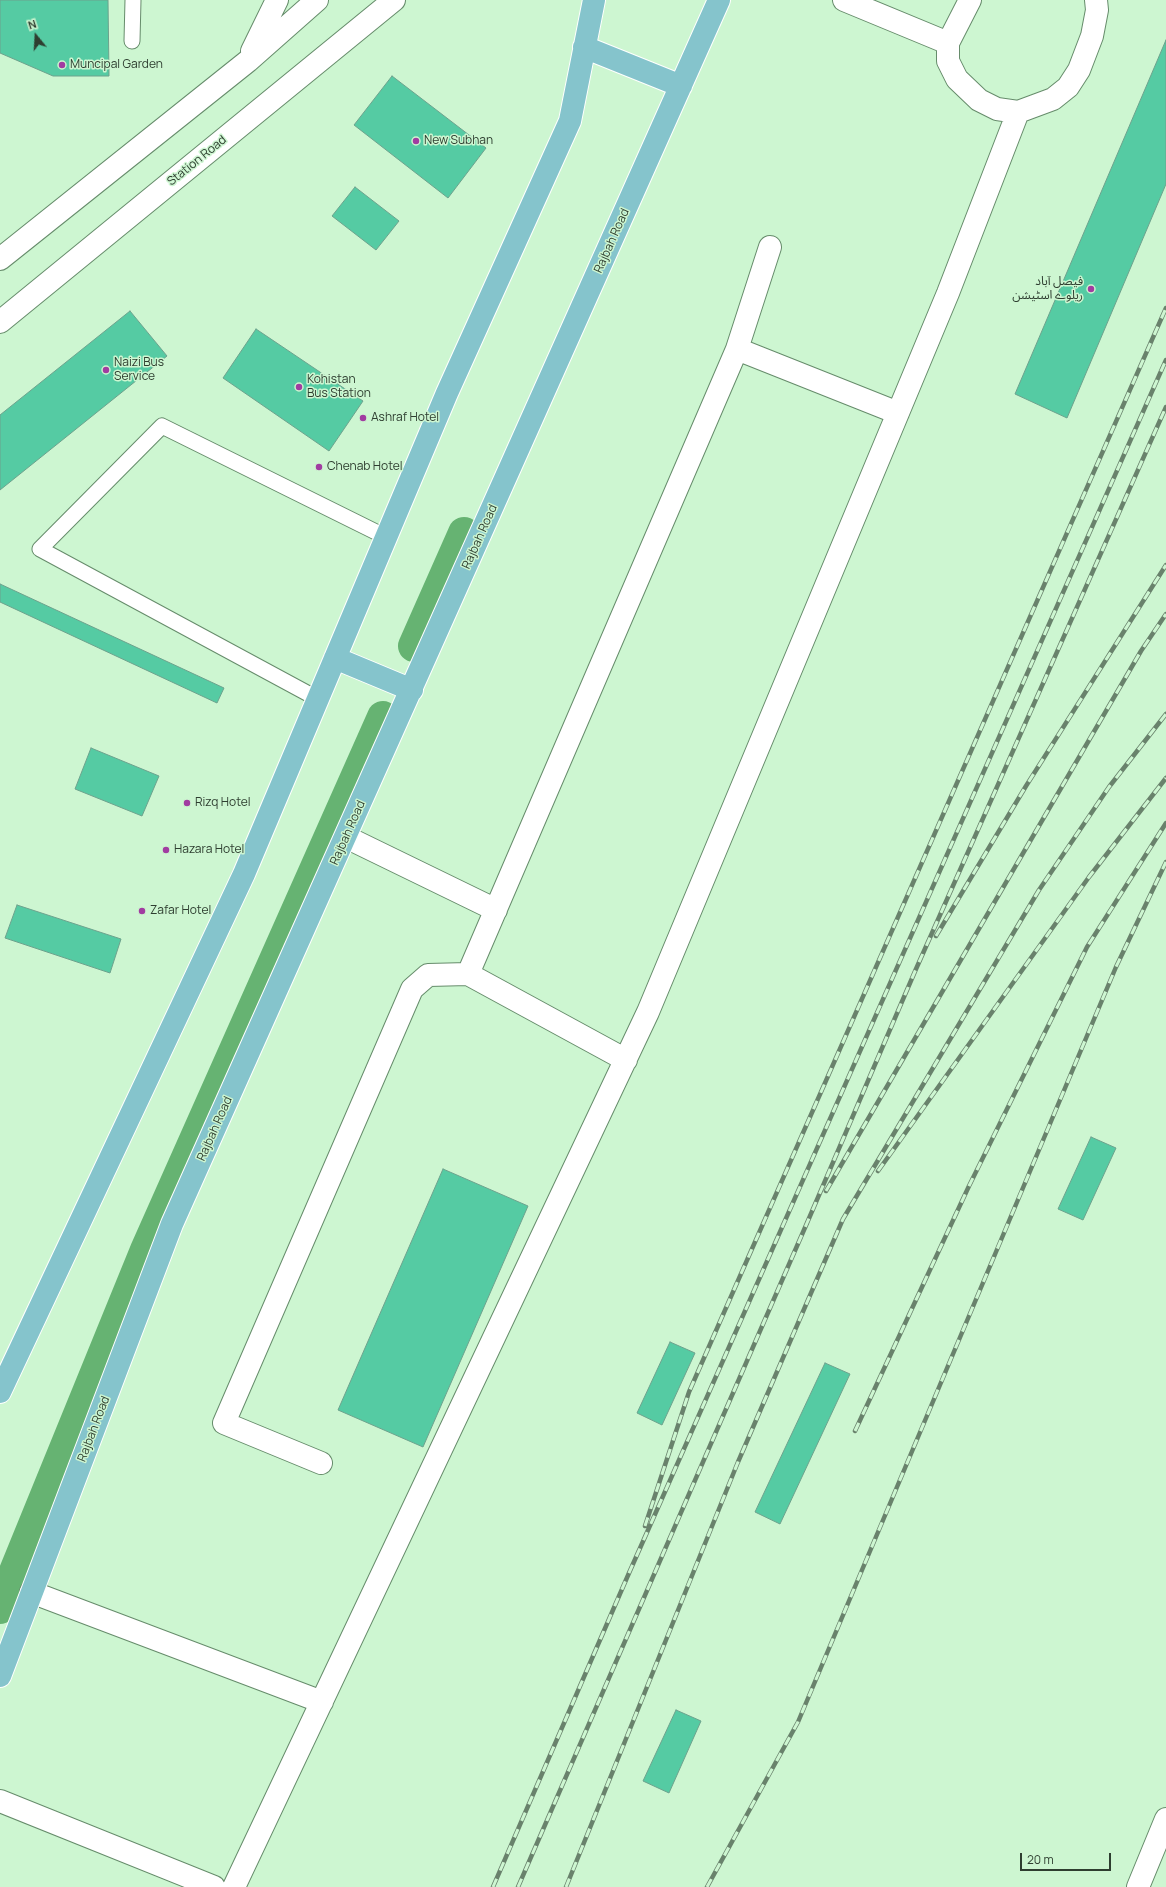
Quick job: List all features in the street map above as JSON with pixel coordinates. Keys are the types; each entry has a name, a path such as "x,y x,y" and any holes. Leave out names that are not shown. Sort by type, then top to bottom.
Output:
{"main road":[{"path":"0,1392 244,874 447,393 570,121 594,0"},
{"name":"Rajbah Road","path":"0,1676 172,1224 412,690 719,0"},
{"path":"584,47 681,86"},
{"path":"335,658 412,690"}],"street":[{"path":"248,61 277,0"},
{"path":"0,259 248,61 317,0"},
{"name":"Station Road","path":"0,322 394,0"},
{"path":"844,0 948,43"},
{"path":"970,0 948,43 948,61 957,79 979,100 997,109 1018,112 1053,99 1068,87 1078,70 1092,36 1096,0"},
{"path":"234,1887 648,1012 948,293 1018,112"},
{"path":"468,974 737,349 770,247"},
{"path":"737,349 898,413"},
{"path":"346,837 496,910"},
{"path":"321,1463 224,1423 412,989 428,975 468,974 626,1060"},
{"path":"31,1592 322,1702"},
{"path":"0,1801 214,1887"},
{"path":"1138,1887 1166,1819"}],"lane":[{"path":"132,0 132,40"},
{"path":"318,699 40,549 162,426 386,537"}],"building":[{"path":"0,0 108,0 109,76 53,76 0,53"},
{"name":"فیصل آباد ریلوے اسٹیشن","path":"1166,40 1166,184 1067,418 1015,394"},
{"path":"392,76 486,148 448,198 354,125"},
{"path":"355,187 399,221 376,250 332,216"},
{"path":"130,311 167,356 0,490 0,415"},
{"path":"256,329 363,401 329,451 223,378"},
{"path":"0,584 224,688 217,703 0,602"},
{"path":"91,748 159,776 142,816 75,789"},
{"path":"17,905 121,939 110,973 5,938"},
{"path":"1091,1137 1116,1148 1083,1220 1058,1209"},
{"path":"443,1169 528,1206 423,1447 338,1410"},
{"path":"670,1342 695,1353 662,1425 637,1413"},
{"path":"825,1363 850,1374 780,1524 755,1512"},
{"path":"676,1710 701,1721 669,1793 643,1781"}],"waterway":[{"path":"414,646 464,533"},
{"path":"0,1608 146,1250 383,717"}],"railway":[{"path":"645,1526 689,1392 1166,308"},
{"path":"493,1887 629,1573 1166,360"},
{"path":"518,1887 916,969 1166,407"},
{"path":"936,936 1026,786 1166,565"},
{"path":"826,1191 1141,651 1166,614"},
{"path":"566,1887 738,1462 843,1219 1039,890 1109,787 1166,714"},
{"path":"878,1171 1089,877 1166,778"},
{"path":"855,1431 969,1186 1087,947 1166,823"},
{"path":"707,1887 798,1722 1116,967 1166,862"}],"place":[{"name":"Muncipal Garden","path":"62,65"},
{"name":"New Subhan","path":"416,141"},
{"name":"فیصل آباد ریلوے اسٹیشن","path":"1091,289"},
{"name":"Naizi Bus Service","path":"106,370"},
{"name":"Kohistan Bus Station","path":"299,387"},
{"name":"Ashraf Hotel","path":"363,418"},
{"name":"Chenab Hotel","path":"319,467"},
{"name":"Rizq Hotel","path":"187,803"},
{"name":"Hazara Hotel","path":"166,850"},
{"name":"Zafar Hotel","path":"142,911"}]}
